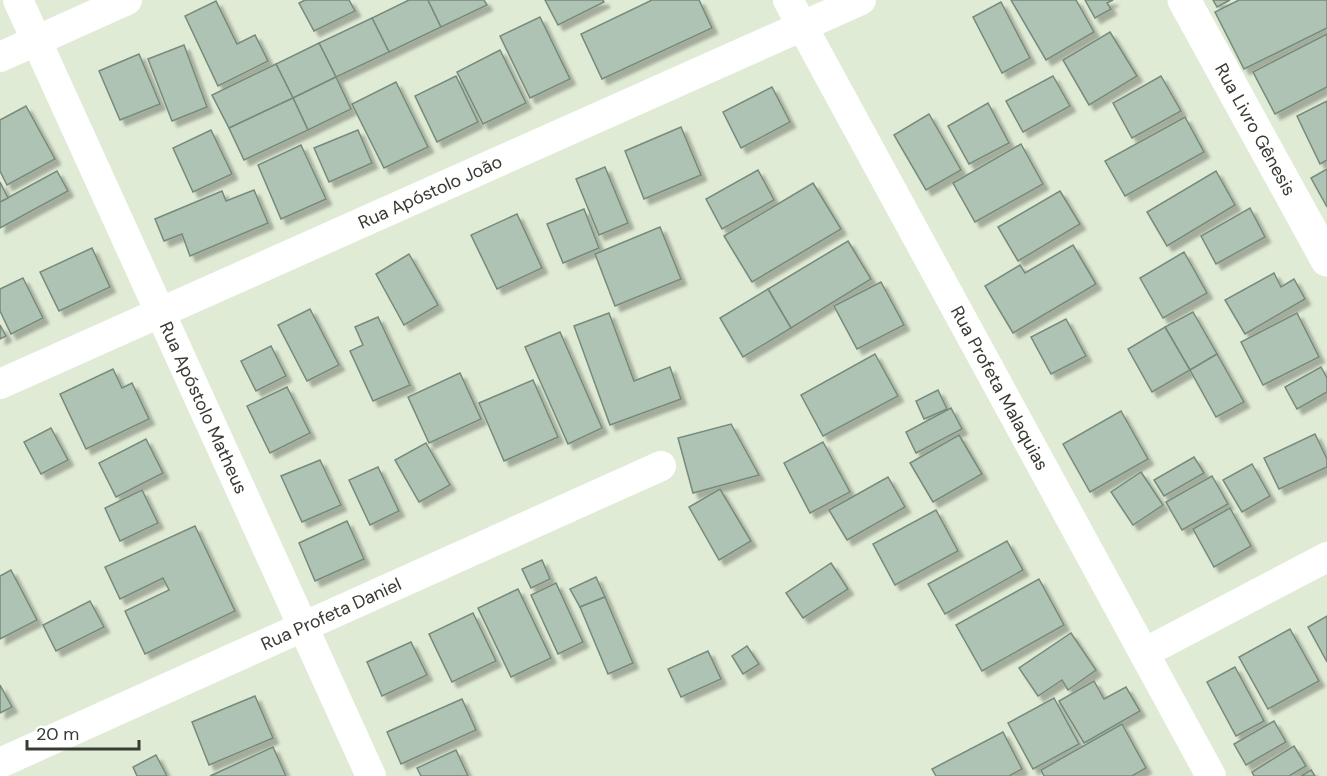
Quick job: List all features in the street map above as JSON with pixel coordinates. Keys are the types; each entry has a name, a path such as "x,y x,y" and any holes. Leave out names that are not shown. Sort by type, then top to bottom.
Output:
{"street":[{"name":"Rua Apóstolo Matheus","path":"18,0 371,776"},
{"path":"0,57 127,0"},
{"name":"Rua Profeta Malaquias","path":"788,0 1211,776"},
{"name":"Rua Apóstolo João","path":"0,384 861,0"},
{"name":"Rua Livro Gênesis","path":"1184,0 1327,260"},
{"name":"Rua Profeta Daniel","path":"0,763 661,466"},
{"path":"1144,653 1327,557"}],"building":[{"path":"305,0 349,0 355,11 314,31 299,3"},
{"path":"409,0 428,0 441,27 389,52 372,18"},
{"path":"428,0 484,0 487,5 441,27"},
{"path":"545,0 603,0 604,2 558,25"},
{"path":"652,0 699,0 712,28 602,79 581,34"},
{"path":"1011,0 1076,0 1094,32 1046,60"},
{"path":"1085,0 1113,0 1107,3 1111,9 1095,18"},
{"path":"1213,0 1230,0 1217,7"},
{"path":"1239,0 1327,0 1327,28 1244,69 1215,12"},
{"path":"216,1 237,44 255,35 268,61 218,86 185,16"},
{"path":"1001,2 1030,58 1002,73 973,17"},
{"path":"540,17 570,79 530,98 500,36"},
{"path":"372,18 389,52 336,77 319,43"},
{"path":"1110,32 1137,76 1089,105 1063,60"},
{"path":"1327,34 1327,87 1275,114 1253,72"},
{"path":"319,43 336,77 293,98 276,64"},
{"path":"184,45 207,107 172,121 148,59"},
{"path":"500,50 526,103 483,124 457,72"},
{"path":"139,54 160,104 120,120 99,71"},
{"path":"276,64 293,98 229,128 212,95"},
{"path":"456,76 478,122 437,142 415,96"},
{"path":"1053,76 1070,106 1023,132 1006,101"},
{"path":"1161,76 1181,111 1132,138 1113,103"},
{"path":"336,77 351,109 308,130 293,98"},
{"path":"396,82 428,147 384,168 352,104"},
{"path":"772,87 790,122 741,148 723,112"},
{"path":"293,98 308,130 244,160 229,128"},
{"path":"1327,101 1327,160 1320,164 1297,116"},
{"path":"988,103 1009,143 969,164 948,126"},
{"path":"26,106 55,159 7,185 0,171 0,120"},
{"path":"929,114 961,170 926,190 894,135"},
{"path":"1185,117 1204,152 1125,196 1105,161"},
{"path":"681,127 701,175 644,199 625,151"},
{"path":"211,130 232,174 193,192 173,148"},
{"path":"358,130 372,163 329,182 314,148"},
{"path":"1021,144 1043,184 975,222 953,183"},
{"path":"301,145 326,199 281,219 258,165"},
{"path":"605,167 628,223 599,235 576,179"},
{"path":"1327,169 1327,207 1311,178"},
{"path":"758,170 774,200 722,229 706,199"},
{"path":"57,171 68,191 0,228 0,202"},
{"path":"1216,171 1235,205 1167,246 1147,212"},
{"path":"0,182 8,198 0,202"},
{"path":"813,183 841,229 752,282 724,236"},
{"path":"254,190 268,223 190,256 182,234 164,241 155,219 222,191 226,201"},
{"path":"1060,191 1080,224 1018,261 998,227"},
{"path":"1250,208 1265,237 1216,264 1201,236"},
{"path":"584,209 599,248 563,263 547,224"},
{"path":"517,214 542,268 497,289 471,235"},
{"path":"660,227 681,279 615,306 595,254"},
{"path":"848,241 871,279 791,328 768,289"},
{"path":"1073,245 1096,284 1013,333 985,286 1020,265 1025,273"},
{"path":"92,248 110,287 59,311 40,272"},
{"path":"1184,252 1207,293 1163,318 1140,278"},
{"path":"409,254 438,305 404,325 376,274"},
{"path":"1274,273 1281,287 1294,279 1305,299 1245,334 1225,300"},
{"path":"23,278 43,318 11,334 0,311 0,289"},
{"path":"881,282 904,325 857,349 834,306"},
{"path":"768,289 791,328 743,357 720,318"},
{"path":"310,309 339,365 307,381 278,325"},
{"path":"1193,312 1217,354 1190,370 1165,327"},
{"path":"609,313 634,381 670,367 681,399 610,425 574,326"},
{"path":"1297,313 1319,357 1263,385 1241,342"},
{"path":"378,317 410,385 373,401 350,351 363,345 355,327"},
{"path":"1066,319 1086,356 1051,374 1031,337"},
{"path":"0,325 6,336 0,339"},
{"path":"1165,327 1190,370 1152,392 1128,349"},
{"path":"560,332 602,428 568,444 525,347"},
{"path":"271,346 286,376 256,391 241,361"},
{"path":"875,354 898,396 823,436 801,395"},
{"path":"1217,354 1244,402 1216,417 1190,370"},
{"path":"1321,367 1327,378 1327,392 1297,409 1285,387"},
{"path":"113,369 122,388 132,383 149,419 86,449 60,394"},
{"path":"460,373 481,419 429,443 408,397"},
{"path":"533,380 558,437 504,461 479,403"},
{"path":"287,387 310,433 270,453 247,406"},
{"path":"938,390 947,409 924,419 916,401"},
{"path":"951,408 962,429 916,453 906,432"},
{"path":"1121,411 1148,459 1090,492 1063,444"},
{"path":"731,424 759,475 693,493 678,438"},
{"path":"51,428 68,460 41,474 24,442"},
{"path":"1315,434 1327,459 1327,467 1279,489 1264,458"},
{"path":"959,435 982,474 933,502 910,463"},
{"path":"146,439 163,473 116,497 99,463"},
{"path":"823,442 850,492 810,513 784,463"},
{"path":"426,443 450,485 419,502 395,460"},
{"path":"1194,457 1204,473 1164,496 1154,480"},
{"path":"320,460 341,505 302,522 281,476"},
{"path":"1252,464 1270,496 1242,512 1223,480"},
{"path":"378,467 399,511 370,525 349,480"},
{"path":"1141,472 1163,505 1133,525 1111,492"},
{"path":"1212,476 1228,504 1182,530 1166,502"},
{"path":"888,477 905,507 847,540 829,510"},
{"path":"720,489 751,541 719,560 689,507"},
{"path":"142,490 158,523 120,541 105,508"},
{"path":"1230,508 1251,546 1214,567 1193,529"},
{"path":"936,510 958,551 895,585 873,544"},
{"path":"347,521 364,559 315,581 299,543"},
{"path":"195,526 235,611 145,654 125,611 169,590 163,578 120,599 105,567"},
{"path":"1007,541 1023,570 945,614 928,584"},
{"path":"542,560 550,579 531,588 522,569"},
{"path":"831,563 848,589 803,618 786,593"},
{"path":"11,570 37,620 0,639 0,576"},
{"path":"596,577 605,597 580,607 570,589"},
{"path":"1039,579 1064,625 982,671 956,625"},
{"path":"556,583 583,642 558,654 531,595"},
{"path":"518,589 551,658 511,677 478,608"},
{"path":"605,597 633,663 608,674 580,607"},
{"path":"90,601 104,627 56,651 43,625"},
{"path":"473,613 496,661 452,682 429,634"},
{"path":"1327,616 1327,662 1308,627"},
{"path":"1290,629 1319,681 1268,709 1239,657"},
{"path":"1071,633 1096,670 1068,690 1062,680 1038,696 1019,668"},
{"path":"411,642 427,675 382,696 367,662"},
{"path":"747,646 759,664 743,674 732,656"},
{"path":"708,651 721,679 681,697 668,669"},
{"path":"1235,667 1264,721 1236,736 1207,682"},
{"path":"1094,681 1104,699 1126,687 1140,711 1084,743 1059,701"},
{"path":"0,685 12,707 0,713"},
{"path":"255,696 273,738 209,765 192,722"},
{"path":"1054,698 1079,744 1033,769 1008,723"},
{"path":"462,699 476,730 401,764 387,732"},
{"path":"1274,721 1286,742 1246,765 1234,744"},
{"path":"1122,724 1146,768 1132,776 1044,776 1041,770"},
{"path":"1003,732 1022,769 1009,776 936,776 932,769"},
{"path":"1294,746 1306,766 1289,776 1254,776 1252,772"},
{"path":"273,747 286,776 210,776"},
{"path":"456,750 468,776 421,776 417,768"},
{"path":"156,755 167,776 137,776 133,767"},
{"path":"1311,770 1315,776 1301,776"}]}
